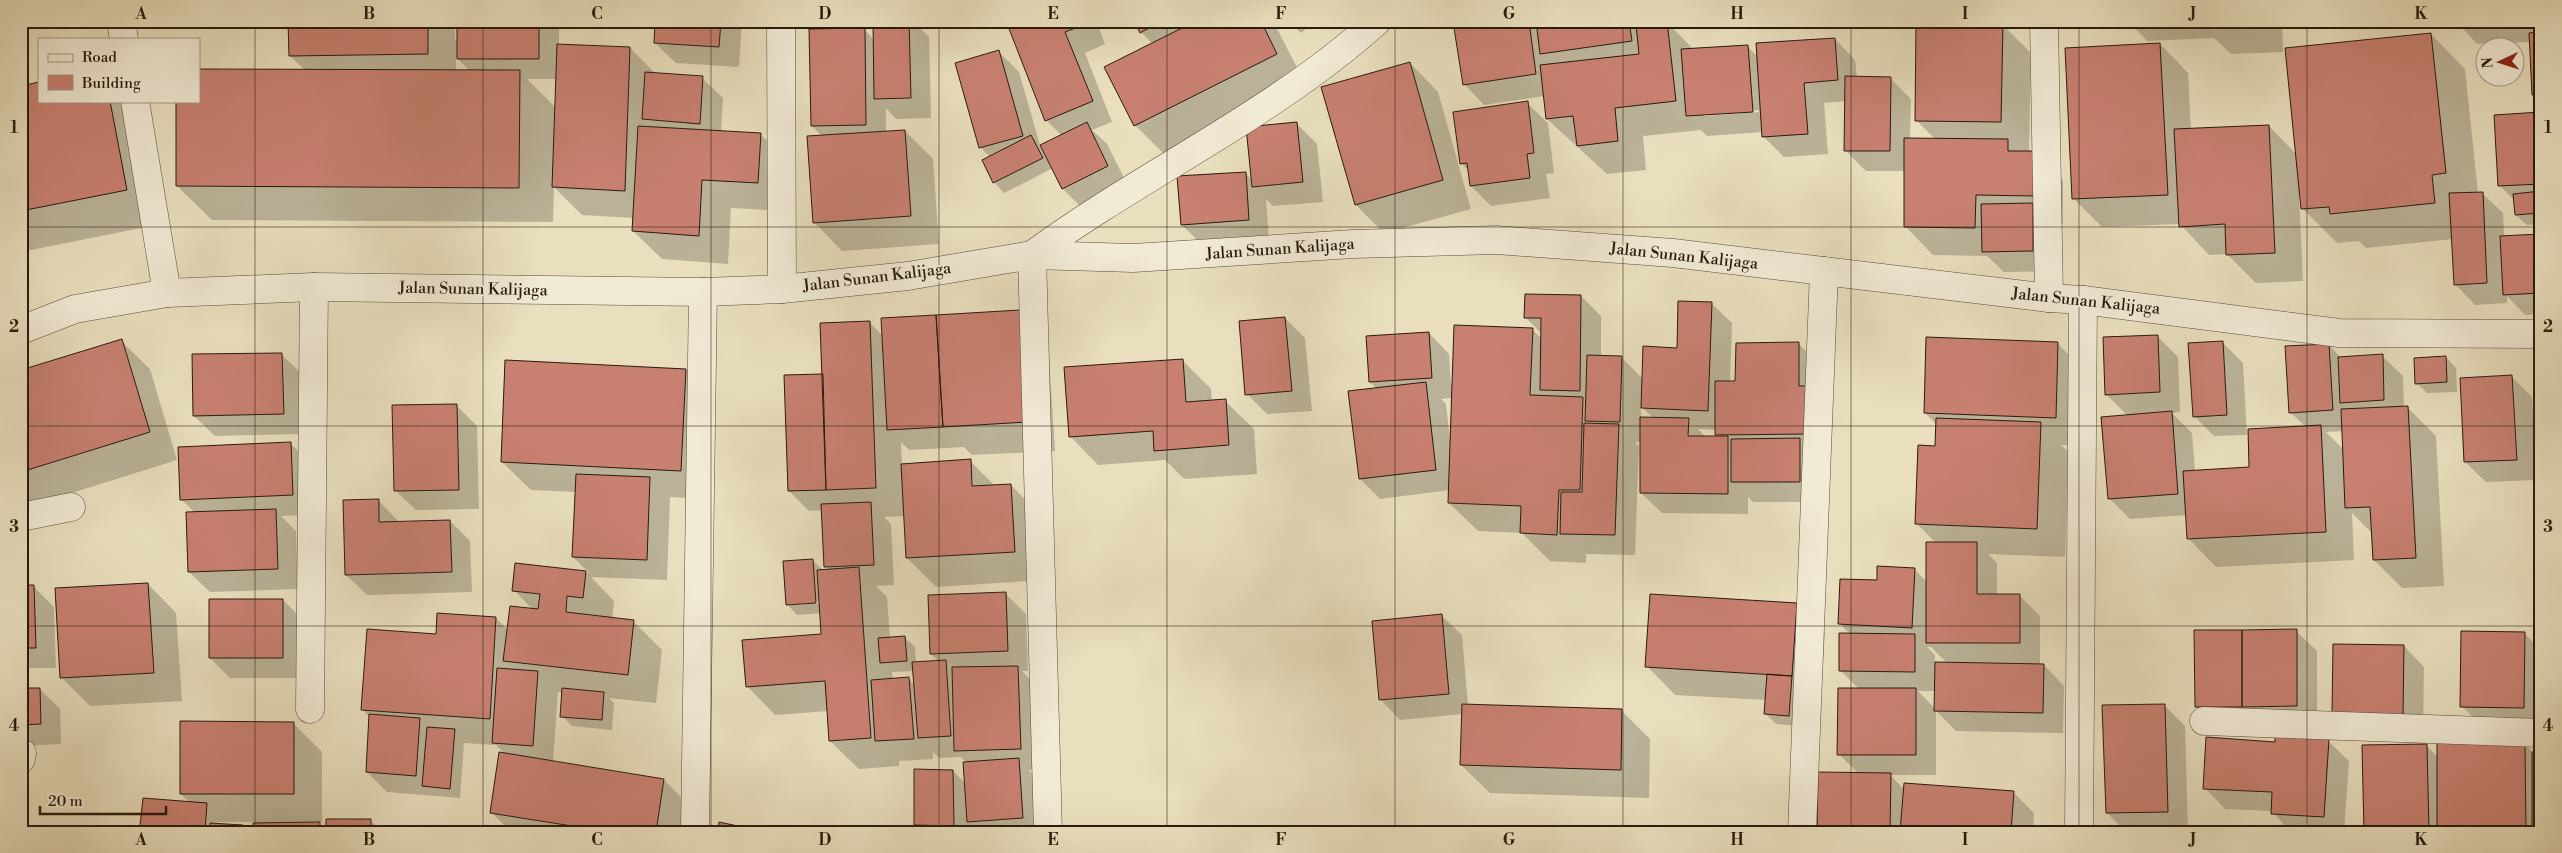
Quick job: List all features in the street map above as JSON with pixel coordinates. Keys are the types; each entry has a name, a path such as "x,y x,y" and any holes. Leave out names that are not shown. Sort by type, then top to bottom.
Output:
{"street":[{"path":"121,21 124,38"},
{"path":"781,21 782,289"},
{"path":"1048,832 1032,255 1075,223 1286,93 1348,47 1377,21"},
{"path":"2044,21 2049,298"},
{"path":"134,102 167,293"},
{"name":"Jalan Sunan Kalijaga","path":"21,330 75,309 167,293 314,287 703,292 782,289 908,276 1032,255 1133,258 1353,244 1496,240 1673,253 2049,298 2083,300 2339,333 2541,334"},
{"path":"1802,832 1824,271"},
{"path":"310,709 314,287"},
{"path":"695,832 703,292"},
{"path":"2079,832 2083,300"},
{"path":"21,517 71,508"},
{"path":"2204,722 2541,733"}],"building":[{"path":"288,21 428,21 428,54 289,56"},
{"path":"457,21 539,21 539,59 457,59"},
{"path":"655,21 721,21 719,47 654,43"},
{"path":"873,21 909,21 911,98 874,99"},
{"path":"1006,21 1085,21 1086,24 1065,32 1093,101 1045,121"},
{"path":"1134,21 1162,21 1140,33"},
{"path":"1196,21 1261,21 1277,54 1134,126 1104,67"},
{"path":"1505,21 1529,21 1536,74 1463,85 1454,28"},
{"path":"1536,21 1629,21 1632,41 1540,54"},
{"path":"1667,21 1676,101 1615,108 1618,141 1577,146 1573,116 1546,119 1540,65 1639,54 1636,25"},
{"path":"2201,21 2255,21 2255,24 2201,26"},
{"path":"2455,21 2523,21 2455,24"},
{"path":"1916,22 2003,23 2001,122 1915,121"},
{"path":"865,28 866,125 811,126 809,29"},
{"path":"2541,32 2541,95 2532,95 2529,33"},
{"path":"2431,33 2446,173 2432,175 2435,203 2330,214 2329,207 2301,209 2285,48"},
{"path":"1835,38 1838,80 1804,83 1808,134 1762,137 1756,43"},
{"path":"2160,43 2168,195 2072,199 2065,48"},
{"path":"557,44 630,47 625,191 552,187"},
{"path":"1748,45 1753,112 1686,116 1681,49"},
{"path":"999,50 1023,136 979,148 955,63"},
{"path":"1410,62 1443,180 1355,205 1321,87"},
{"path":"200,69 520,70 519,188 176,186 176,102 200,102"},
{"path":"645,72 703,76 700,124 642,119"},
{"path":"1845,76 1891,77 1890,151 1844,151"},
{"path":"38,82 38,102 110,102 127,190 21,211 21,86"},
{"path":"1528,101 1534,153 1527,154 1530,178 1470,186 1467,163 1460,164 1453,112"},
{"path":"2541,112 2541,184 2498,186 2494,115"},
{"path":"1087,122 1108,166 1062,189 1040,145"},
{"path":"1297,122 1303,182 1252,187 1246,127"},
{"path":"2269,125 2275,253 2226,255 2225,224 2179,227 2174,129"},
{"path":"638,126 761,133 758,183 702,180 699,236 632,231"},
{"path":"905,130 911,216 813,223 807,136"},
{"path":"1031,135 1043,158 993,183 982,160"},
{"path":"1904,138 2008,139 2008,151 2035,151 2034,196 1976,195 1975,228 1904,227"},
{"path":"1246,172 1249,220 1181,225 1177,176"},
{"path":"2541,191 2541,213 2515,215 2513,194"},
{"path":"2483,192 2487,283 2454,285 2449,193"},
{"path":"2033,203 2033,251 1982,252 1981,204"},
{"path":"2541,234 2541,293 2503,295 2500,236"},
{"path":"1525,294 1581,295 1580,391 1540,390 1541,318 1524,318"},
{"path":"1678,301 1712,302 1708,411 1641,408 1643,346 1677,348"},
{"path":"1020,310 1027,422 943,427 936,315"},
{"path":"936,315 943,427 887,430 881,318"},
{"path":"1285,317 1292,391 1245,395 1239,321"},
{"path":"870,321 876,488 826,490 820,323"},
{"path":"1454,325 1533,328 1530,395 1583,397 1580,490 1559,490 1557,535 1520,533 1521,506 1448,503"},
{"path":"1429,332 1432,378 1369,382 1366,336"},
{"path":"2158,335 2160,392 2105,395 2103,337"},
{"path":"1926,337 2058,342 2056,418 1924,413"},
{"path":"122,339 150,432 21,472 21,370"},
{"path":"2223,341 2227,415 2193,417 2188,343"},
{"path":"1799,342 1799,386 1809,386 1809,434 1715,435 1715,381 1735,381 1736,343"},
{"path":"2329,344 2333,410 2289,413 2285,346"},
{"path":"282,353 284,414 193,416 192,354"},
{"path":"2383,354 2384,400 2340,403 2338,357"},
{"path":"1587,355 1622,356 1620,422 1585,421"},
{"path":"2446,356 2447,382 2415,384 2414,358"},
{"path":"1183,359 1186,402 1226,399 1229,445 1154,451 1153,431 1069,437 1064,367"},
{"path":"505,360 686,369 681,471 501,462"},
{"path":"823,374 826,490 788,491 784,375"},
{"path":"2512,375 2517,460 2464,462 2460,378"},
{"path":"1426,382 1436,470 1359,479 1348,391"},
{"path":"457,404 459,490 394,491 392,405"},
{"path":"2408,406 2416,558 2373,560 2370,507 2345,508 2341,409"},
{"path":"2172,411 2178,494 2108,499 2101,417"},
{"path":"1640,417 1689,418 1688,436 1728,436 1728,494 1640,493"},
{"path":"1936,418 2041,422 2037,529 1915,524 1918,445 1935,446"},
{"path":"1584,423 1619,424 1615,535 1560,534 1561,492 1582,492"},
{"path":"2321,425 2326,532 2187,539 2183,471 2249,467 2248,429"},
{"path":"1800,438 1800,482 1731,482 1731,439"},
{"path":"291,442 293,495 180,500 178,447"},
{"path":"971,459 972,486 1011,484 1015,552 906,558 901,464"},
{"path":"576,474 650,477 647,560 572,557"},
{"path":"379,499 379,522 450,520 452,572 345,575 343,500"},
{"path":"871,502 874,565 824,567 821,504"},
{"path":"276,509 278,569 188,572 186,512"},
{"path":"1926,542 1977,542 1977,594 2020,594 2020,643 1926,643"},
{"path":"813,559 816,603 786,605 783,561"},
{"path":"515,563 586,571 583,598 567,596 566,612 634,620 628,675 503,661 510,606 538,609 540,594 512,591"},
{"path":"1877,566 1915,568 1912,628 1838,624 1840,579 1877,580"},
{"path":"859,567 871,738 829,741 825,681 746,687 742,640 821,634 817,570"},
{"path":"148,583 154,673 60,678 55,588"},
{"path":"21,585 34,585 36,648 21,648"},
{"path":"1006,592 1008,651 930,654 928,595"},
{"path":"1650,594 1797,603 1792,676 1645,667"},
{"path":"209,599 283,599 283,658 209,658"},
{"path":"437,613 496,617 490,719 361,710 367,629 436,634"},
{"path":"1442,614 1449,694 1379,700 1372,621"},
{"path":"2297,629 2297,706 2242,707 2242,630"},
{"path":"2194,630 2242,630 2242,707 2195,707"},
{"path":"2461,631 2525,632 2524,708 2460,707"},
{"path":"1839,633 1915,634 1915,672 1839,671"},
{"path":"905,636 907,661 880,663 878,638"},
{"path":"2333,644 2404,645 2403,715 2332,713"},
{"path":"946,660 951,736 918,738 912,662"},
{"path":"1935,662 2044,664 2043,713 1934,711"},
{"path":"1018,666 1021,749 954,751 952,667"},
{"path":"497,668 538,671 533,746 492,743"},
{"path":"1767,674 1792,676 1789,716 1764,714"},
{"path":"909,677 914,739 875,741 871,680"},
{"path":"21,688 40,688 41,724 21,725"},
{"path":"562,688 604,692 602,720 560,717"},
{"path":"1838,688 1916,688 1916,755 1837,755"},
{"path":"1462,704 1622,709 1621,770 1460,765"},
{"path":"2165,704 2168,812 2106,813 2102,705"},
{"path":"369,714 420,718 416,776 366,772"},
{"path":"180,721 294,722 294,794 180,794"},
{"path":"427,727 455,729 450,789 422,786"},
{"path":"2275,736 2329,739 2324,817 2271,814 2272,792 2203,789 2206,737 2275,742"},
{"path":"2437,743 2525,743 2526,832 2437,832"},
{"path":"2427,744 2429,832 2364,832 2362,745"},
{"path":"499,752 664,779 656,832 610,832 490,813"},
{"path":"2532,752 2541,752 2541,832 2532,832"},
{"path":"1019,758 1023,818 967,822 963,762"},
{"path":"914,769 953,770 954,826 914,825"},
{"path":"1818,772 1891,773 1890,832 1817,832"},
{"path":"1904,783 2014,791 2011,832 1900,832"},
{"path":"143,798 207,803 205,831 140,826"},
{"path":"326,819 371,819 371,832 326,832"},
{"path":"320,822 320,832 253,832 253,823"},
{"path":"719,822 766,832 718,832"},
{"path":"210,823 243,825 242,832 210,832"},
{"path":"41,829 90,832 41,832"}]}
